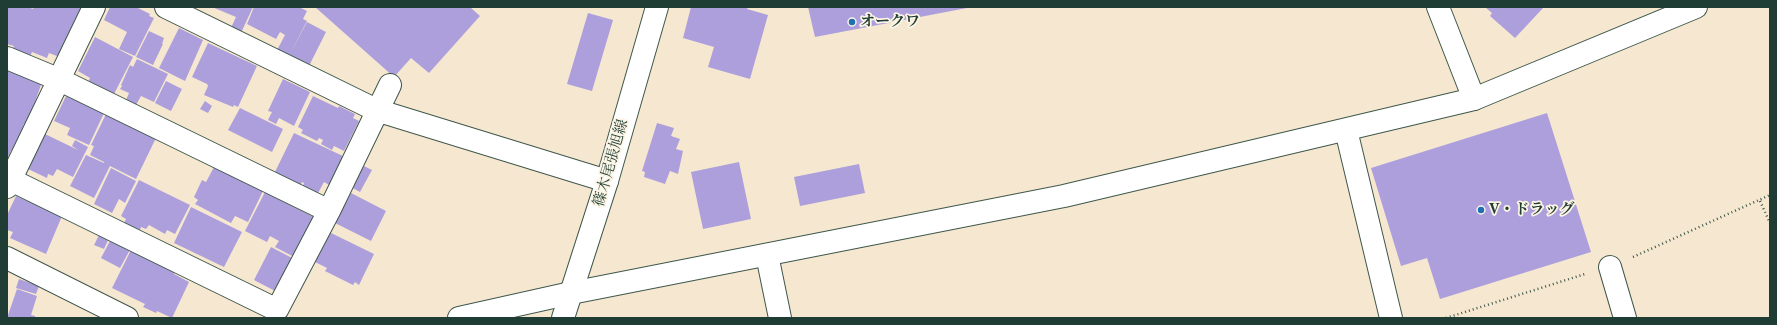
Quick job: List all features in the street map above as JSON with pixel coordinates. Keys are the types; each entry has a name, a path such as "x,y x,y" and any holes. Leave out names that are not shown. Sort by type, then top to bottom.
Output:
{"street":[{"path":"94,7 60,80 8,181 277,310 329,211 376,110 390,85"},
{"path":"166,7 376,110 607,181"},
{"name":"篠木尾張旭線","path":"563,318 607,181 657,7"},
{"path":"1438,7 1474,99"},
{"path":"459,318 571,292 1064,196 1474,99 1696,7"},
{"path":"7,58 60,80 329,211"},
{"path":"1346,130 1391,318"},
{"path":"767,254 780,318"},
{"path":"7,258 128,318"},
{"path":"1610,267 1625,318"}],"path":[{"path":"1770,195 1760,201 1770,223"}],"building":[{"path":"7,7 28,7 33,9 34,7 85,7 77,20 75,19 73,25 75,26 62,58 49,53 47,58 32,52 29,59 11,52 14,46 7,44"},
{"path":"110,7 136,7 150,14 149,16 154,18 135,56 119,49 127,32 104,20"},
{"path":"212,7 253,7 240,35 230,30 236,17"},
{"path":"254,7 299,7 307,11 303,19 307,21 288,58 276,52 285,35 280,32 276,39 247,24"},
{"path":"315,7 470,7 480,16 429,73 411,58 394,77"},
{"path":"691,7 748,7 747,9 768,15 750,79 708,67 714,47 683,38"},
{"name":"オークワ","path":"808,7 967,7 967,8 815,37"},
{"path":"1485,7 1544,7 1515,38 1490,16 1492,13"},
{"path":"588,13 613,20 592,91 567,84"},
{"path":"307,22 326,32 309,66 289,56"},
{"path":"179,28 203,40 185,81 159,68"},
{"path":"149,31 164,38 163,44 153,65 136,57"},
{"path":"95,37 133,57 114,94 88,82 90,78 78,71"},
{"path":"208,43 257,66 238,107 234,105 233,107 204,95 208,86 207,84 192,77"},
{"path":"137,59 168,74 154,102 141,96 136,105 126,100 129,93 120,89 130,65 133,67"},
{"path":"7,69 42,82 27,125 24,124 15,151 11,150 9,156 7,155"},
{"path":"283,79 310,92 294,126 279,118 276,124 268,120 272,112 268,111"},
{"path":"166,81 182,89 171,111 155,103"},
{"path":"66,96 104,113 89,145 67,135 70,128 54,121"},
{"path":"313,96 355,114 353,118 359,121 344,151 334,146 332,150 321,144 323,140 319,138 317,141 301,133 303,130 298,127"},
{"path":"205,101 212,106 208,113 200,109"},
{"path":"240,108 283,129 272,152 228,130"},
{"name":"V・ドラッグ","path":"1547,113 1591,252 1440,299 1427,258 1401,266 1371,168"},
{"path":"106,114 156,138 136,179 110,166 94,198 70,186 86,155 104,163 90,155 94,146 91,145"},
{"path":"657,123 674,128 671,136 680,139 676,149 683,151 678,174 670,171 665,184 644,177 645,172 642,171"},
{"path":"294,133 345,157 331,186 324,182 317,195 302,188 304,183 302,182 300,187 274,174"},
{"path":"45,134 78,150 72,146 75,140 88,147 73,177 57,169 53,176 48,174 47,178 28,169"},
{"path":"739,162 751,219 703,229 691,172"},
{"path":"360,164 372,170 360,192 349,186"},
{"path":"859,164 865,193 800,206 794,177"},
{"path":"214,167 263,191 248,222 235,216 231,223 195,204 198,200 194,197 202,180 206,182"},
{"path":"111,168 136,181 125,203 119,199 112,213 94,204"},
{"path":"139,180 190,205 175,234 167,230 165,234 149,225 146,229 141,227 140,230 124,223 126,219 121,216"},
{"path":"265,192 314,217 296,258 275,247 279,241 270,236 267,242 245,231"},
{"path":"351,193 386,211 371,241 335,223"},
{"path":"16,196 62,216 46,254 10,238 13,232 7,230 7,215"},
{"path":"191,207 242,232 224,267 174,243"},
{"path":"327,231 374,254 359,285 355,282 353,285 325,271 327,268 313,261"},
{"path":"100,233 109,238 104,249 94,245"},
{"path":"112,237 131,248 120,268 101,258"},
{"path":"271,247 294,259 277,292 254,280"},
{"path":"131,250 175,271 174,274 189,282 172,318 157,311 156,313 143,307 145,304 112,288"},
{"path":"19,279 39,286 36,294 16,288"},
{"path":"17,289 37,296 31,315 35,316 35,318 7,318"}],"place":[{"name":"オークワ","path":"852,22"},
{"name":"V・ドラッグ","path":"1481,210"}]}
